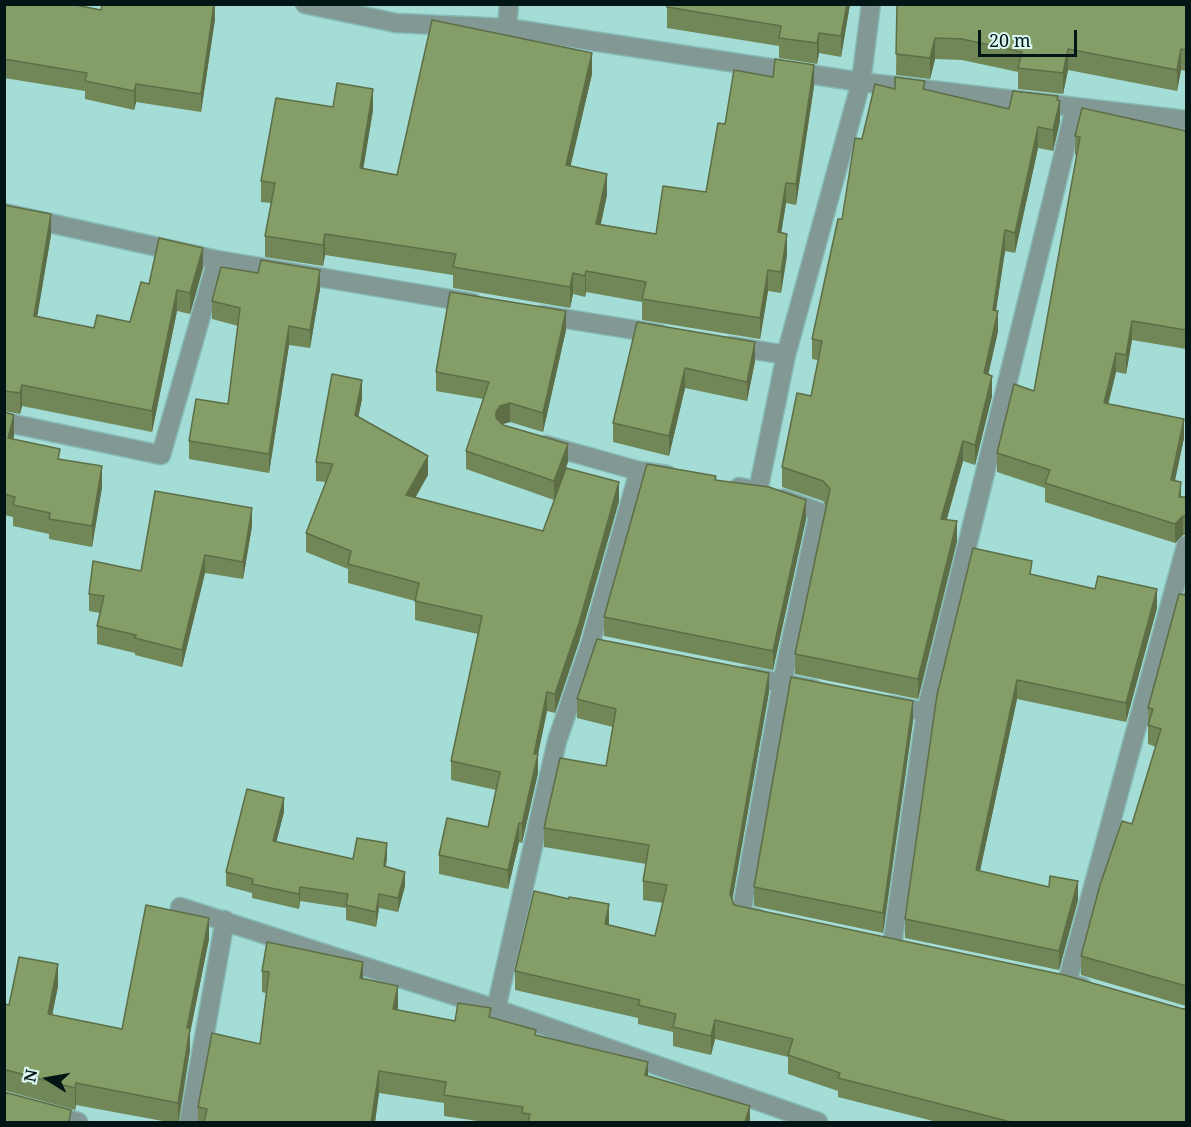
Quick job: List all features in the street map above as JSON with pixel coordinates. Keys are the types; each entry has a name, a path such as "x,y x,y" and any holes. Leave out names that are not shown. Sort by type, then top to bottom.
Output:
{"street":[{"path":"305,4 507,28 861,82 1186,120"},
{"path":"507,28 509,4"},
{"path":"758,490 786,355 861,82 872,4"},
{"path":"915,951 886,945 926,712 1075,108"},
{"path":"4,213 217,260 495,307"},
{"path":"4,422 161,455 217,260"},
{"path":"519,311 681,338"},
{"path":"716,344 786,355"},
{"path":"529,440 639,471 682,478"},
{"path":"496,1009 557,741 590,645 639,471"},
{"path":"726,485 758,490 819,512 782,683 741,915 776,922"},
{"path":"1100,992 1061,982 1186,546"},
{"path":"590,645 612,650"},
{"path":"723,672 826,692"},
{"path":"871,701 926,712"},
{"path":"180,907 496,1009 818,1122"},
{"path":"189,1122 225,920"},
{"path":"4,1102 78,1122"}],"building":[{"path":"4,4 70,4 101,10 102,4 214,4 201,94 136,84 134,91 85,81 87,73 4,59"},
{"path":"667,4 847,4 841,36 819,33 817,43 779,38 781,26 667,7"},
{"path":"897,4 1186,4 1186,50 1181,49 1177,70 1068,49 1063,73 1018,68 1022,52 962,39 935,38 930,58 896,54"},
{"path":"432,20 592,53 566,165 607,174 596,224 656,234 663,186 706,192 718,123 725,124 734,70 773,77 775,59 814,65 796,184 786,183 778,232 787,234 781,272 768,270 760,318 642,299 646,282 586,271 585,276 573,273 570,287 453,267 456,254 325,234 323,245 265,236 275,183 261,181 276,98 333,107 337,83 373,89 360,168 397,175"},
{"path":"895,77 925,81 923,89 1009,109 1013,91 1058,96 1057,100 1060,101 1053,130 1038,127 1015,233 1005,230 993,310 998,311 984,373 992,376 975,445 963,441 941,519 957,521 918,679 795,654 830,489 823,481 782,467 797,393 811,396 822,341 812,339 838,219 842,219 855,138 862,139 875,84 895,89"},
{"path":"1082,108 1186,131 1186,330 1132,321 1126,355 1116,353 1104,403 1184,419 1171,480 1181,482 1179,497 1186,497 1186,516 1175,524 1045,483 1050,470 997,453 1014,384 1034,391 1080,137 1075,136"},
{"path":"4,205 51,214 34,316 94,328 97,315 130,322 141,282 149,284 159,238 203,248 190,293 177,290 152,411 22,385 20,393 4,391"},
{"path":"261,260 320,270 310,330 289,326 269,454 189,441 196,399 228,404 240,308 212,301 221,267 258,273"},
{"path":"450,292 566,311 543,413 510,403 500,406 496,412 496,418 503,425 568,444 554,481 466,451 489,382 436,372"},
{"path":"637,322 755,342 747,382 685,368 669,436 613,423"},
{"path":"332,374 362,380 355,415 428,456 406,495 543,531 566,468 619,482 579,623 555,694 547,692 534,754 538,754 522,824 519,823 508,870 439,855 447,818 488,827 500,772 451,761 482,616 415,601 419,583 348,564 351,551 306,533 333,464 316,462"},
{"path":"4,412 14,415 8,438 60,449 58,459 102,466 92,526 49,519 50,513 13,505 15,497 4,494"},
{"path":"647,464 716,476 715,480 769,487 806,500 773,651 604,617"},
{"path":"155,491 252,508 243,562 205,555 182,650 135,638 136,635 97,626 104,596 89,594 93,561 141,571"},
{"path":"973,548 1032,561 1030,574 1095,589 1098,576 1157,589 1126,703 1017,680 976,870 1049,887 1050,876 1078,881 1059,951 905,919 937,695"},
{"path":"1186,590 1186,986 1081,956 1100,885 1122,821 1132,824 1161,729 1148,725 1153,709 1148,708 1179,594 1185,595"},
{"path":"597,639 769,673 730,894 734,905 1064,975 1186,1008 1186,1122 1011,1122 838,1078 840,1073 788,1055 793,1039 715,1020 711,1036 673,1027 676,1014 638,1005 640,1000 515,971 534,891 569,899 569,897 609,904 605,924 655,936 667,885 643,881 649,845 544,828 560,758 606,766 616,709 577,699"},
{"path":"791,677 913,701 883,913 754,887"},
{"path":"247,789 284,798 273,841 353,859 357,838 387,843 384,866 405,872 398,898 379,894 376,912 346,905 348,894 300,887 299,894 252,884 253,879 226,872"},
{"path":"146,905 209,918 187,1028 190,1028 178,1103 76,1083 75,1088 4,1070 4,1004 9,1005 19,957 58,964 48,1014 122,1029"},
{"path":"267,942 363,962 360,978 398,986 393,1009 455,1021 458,1003 491,1008 489,1017 536,1030 535,1035 648,1062 645,1075 750,1106 745,1122 528,1122 530,1114 522,1113 523,1107 444,1095 446,1082 379,1071 371,1122 204,1122 207,1109 198,1107 212,1033 260,1044 269,972 262,971"},
{"path":"4,1092 71,1110 69,1122 4,1122"}]}
